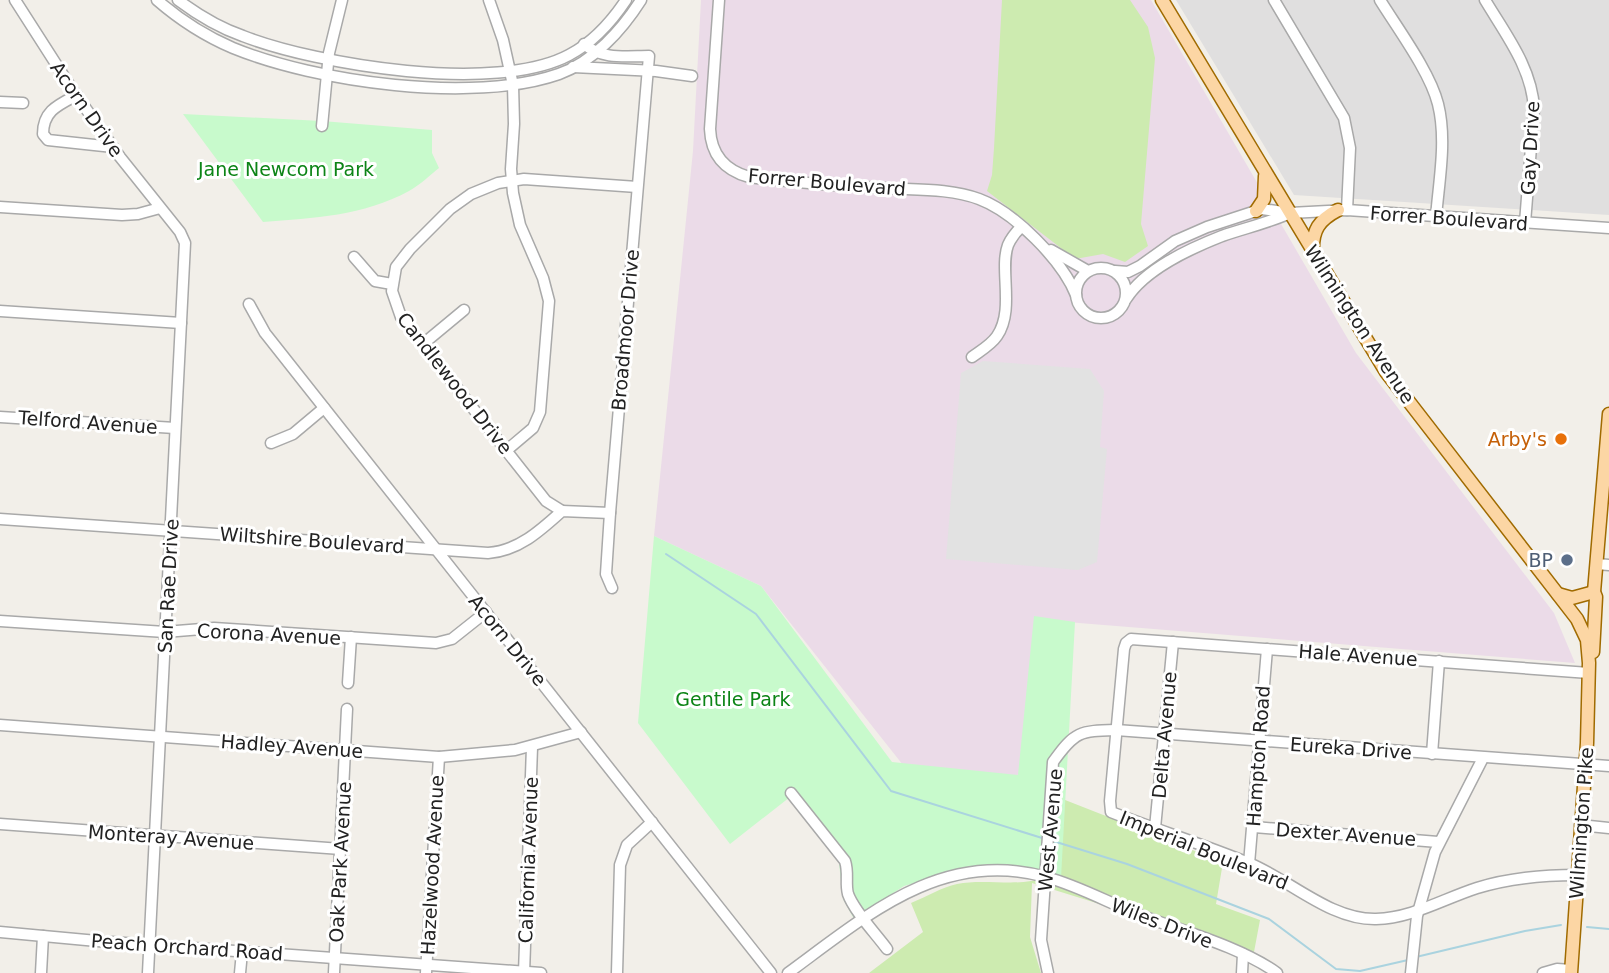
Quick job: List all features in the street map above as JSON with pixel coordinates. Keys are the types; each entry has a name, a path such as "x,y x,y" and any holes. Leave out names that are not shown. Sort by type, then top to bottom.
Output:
{"main road":[{"name":"Wilmington Avenue","path":"1162,0 1393,381 1583,629 1588,650 1588,673"},
{"path":"1256,211 1262,204 1265,192 1265,172"},
{"path":"1313,252 1317,225 1342,210"},
{"path":"1588,673 1595,643 1594,592 1603,565 1609,414"},
{"path":"1558,594 1572,598 1594,592"},
{"name":"Wilmington Pike","path":"1571,971 1585,764 1588,673"}],"street":[{"path":"161,4 178,0 240,35 329,60 430,72 510,71 566,57 609,22 626,0"},
{"path":"321,126 326,74 342,0"},
{"path":"489,0 503,40 513,85 511,180 520,225 543,278 549,311 540,412 533,428 506,450"},
{"path":"161,4 188,25 235,48 326,74 430,86 513,85 561,73 594,52 618,30 641,0"},
{"name":"Forrer Boulevard","path":"719,0 710,129 715,153 729,169 749,177 959,194 992,204 1042,246 1070,280 1082,309 1089,314 1101,318 1117,313 1133,288 1162,267 1220,237 1272,222 1290,213"},
{"path":"1275,0 1344,118 1350,148 1342,210"},
{"path":"1380,0 1428,79 1437,102 1441,137 1436,217"},
{"name":"Gay Drive","path":"1485,0 1525,67 1533,93 1525,223"},
{"name":"Acorn Drive","path":"17,3 113,147 160,208"},
{"path":"584,44 605,56 649,56 647,70"},
{"path":"573,67 647,70 691,76"},
{"name":"Broadmoor Drive","path":"612,588 606,574 610,513 647,70"},
{"path":"77,95 57,105 47,114 43,134 48,140 113,147"},
{"path":"0,102 23,103"},
{"path":"354,257 375,281 392,284 401,259 450,209 471,194 511,180 637,187"},
{"path":"0,207 121,215 138,215 160,208"},
{"name":"San Rae Drive","path":"148,973 185,243 180,232 160,208"},
{"name":"Forrer Boulevard","path":"1042,246 1088,271 1105,268 1128,272 1140,267 1175,241 1262,209 1290,213 1342,210 1609,228"},
{"path":"972,357 991,344 1000,331 1006,306 1006,252 1012,237 1021,227"},
{"path":"1076,295 1080,278 1088,271"},
{"path":"1115,271 1126,285 1126,299"},
{"name":"Candlewood Drive","path":"392,284 396,308 548,503 562,511"},
{"name":"Acorn Drive","path":"249,304 265,333 771,973"},
{"path":"423,344 464,310"},
{"path":"0,311 181,323"},
{"path":"271,443 293,434 324,408"},
{"name":"Telford Avenue","path":"0,417 175,428"},
{"path":"562,511 610,513"},
{"name":"Wiltshire Boulevard","path":"0,519 488,553 509,550 523,543 562,511"},
{"name":"Corona Avenue","path":"0,621 165,632 214,628 444,642 457,636 485,612"},
{"path":"348,683 351,638"},
{"name":"Hale Avenue","path":"1116,730 1124,649 1128,641 1173,642 1588,673"},
{"name":"Delta Avenue","path":"1155,828 1173,642"},
{"name":"Hampton Road","path":"1249,864 1267,649"},
{"path":"1432,754 1439,661"},
{"name":"Oak Park Avenue","path":"334,973 347,709"},
{"name":"Hadley Avenue","path":"0,725 439,757 487,754 531,747 581,732"},
{"name":"Eureka Drive","path":"1116,730 1609,766"},
{"name":"Imperial Boulevard","path":"1116,730 1111,812 1274,874 1328,907 1351,916 1376,919 1419,910 1494,883 1577,875"},
{"name":"West Avenue","path":"1048,973 1041,940 1054,762 1068,741 1085,731 1116,730"},
{"name":"California Avenue","path":"524,972 531,747"},
{"name":"Hazelwood Avenue","path":"426,969 439,757"},
{"path":"1411,971 1419,910 1438,842 1483,758"},
{"path":"791,793 845,861 848,872 847,890 851,901 887,949"},
{"path":"617,973 620,865 627,845 652,822"},
{"name":"Monteray Avenue","path":"0,824 341,849"},
{"path":"1580,825 1609,828"},
{"name":"Dexter Avenue","path":"1254,827 1438,842"},
{"path":"788,973 888,901 918,886 958,874 996,870 1045,877"},
{"name":"Wiles Drive","path":"1045,877 1243,954 1277,973"},
{"name":"Peach Orchard Road","path":"0,932 335,958 426,969 541,973"},
{"path":"41,973 43,936"},
{"path":"240,973 242,952"},
{"path":"1242,973 1243,954"},
{"path":"1543,973 1556,969 1571,971"}],"shaded area":[{"path":"701,0 1151,0 1356,353 1554,613 1575,663 1054,621 1016,799 903,765 761,586 654,536 693,151"},
{"path":"1176,0 1609,0 1609,215 1294,195"},
{"path":"983,361 1090,369 1104,391 1100,447 1107,449 1097,562 1078,570 946,559 961,373"}],"green space":[{"path":"1002,0 1130,0 1148,27 1155,58 1141,224 1148,246 1125,262 1103,254 1075,259 987,191 992,175"},
{"name":"Jane Newcom Park","path":"183,114 432,130 432,153 439,168 409,191 374,206 338,214 263,222"},
{"name":"Gentile Park","path":"654,536 761,586 892,762 1018,775 1034,616 1075,622 1061,878 960,870 904,886 854,919 843,899 839,863 790,797 730,844 638,723"},
{"path":"1032,787 1223,862 1216,904 1260,920 1254,952 1032,883 1030,937 1041,973 869,973 923,932 911,903 957,884 1025,882 1045,877"}],"waterway":[{"path":"666,554 756,614 891,791 1042,838"},
{"path":"1053,841 1127,864 1269,919 1336,969 1360,971 1408,960"},
{"path":"1416,957 1561,925"},
{"path":"1587,927 1609,929"}],"place":[{"name":"Arby's","path":"1561,439"},
{"name":"BP","path":"1567,560"}]}
